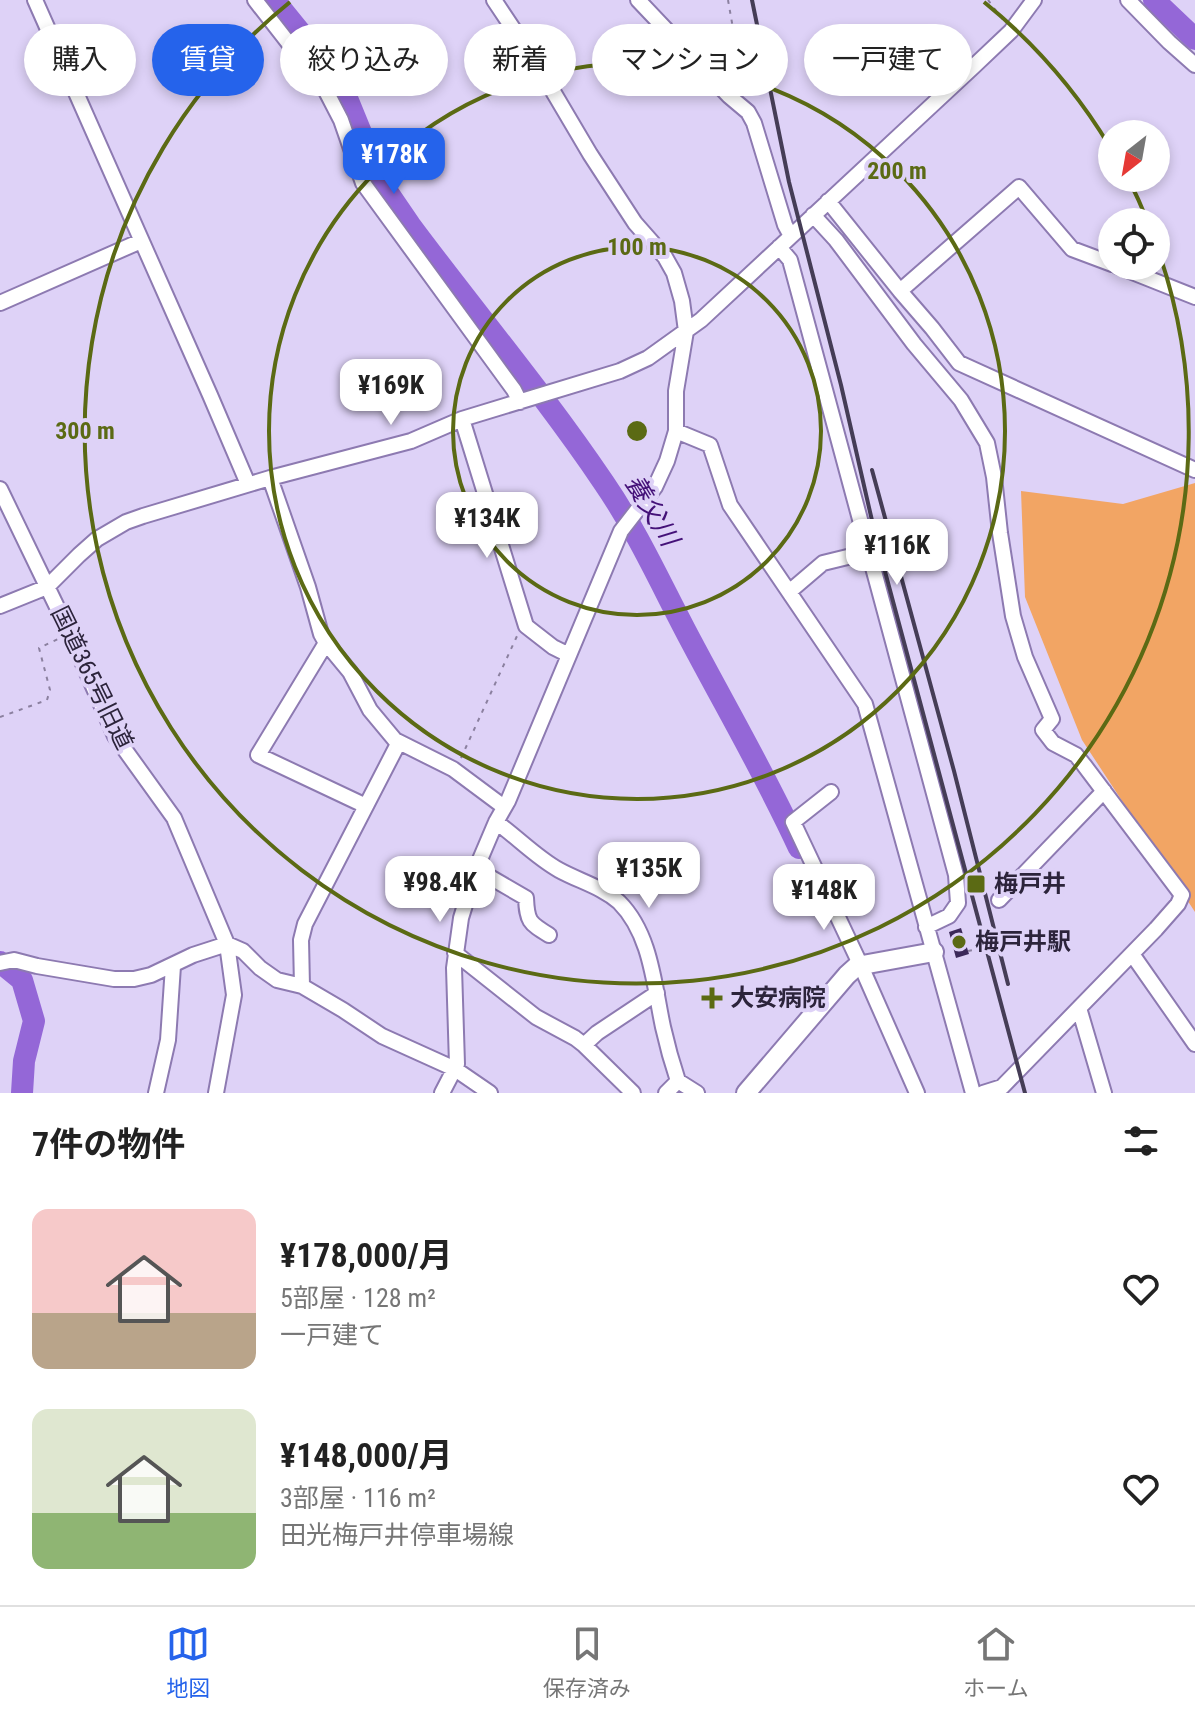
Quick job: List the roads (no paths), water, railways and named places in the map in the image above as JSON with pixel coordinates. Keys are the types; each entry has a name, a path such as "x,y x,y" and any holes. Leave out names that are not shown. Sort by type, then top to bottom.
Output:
{"main road":[{"path":"746,1093 855,969 934,952"}],"street":[{"path":"35,0 248,484"},
{"path":"255,0 326,91 341,120 359,177 371,196 523,401"},
{"path":"442,1093 457,1064 455,953 461,918 476,869 508,801 621,531 655,487 667,461 676,431 676,391 686,331 682,301 674,273 665,257 635,223 494,0"},
{"path":"638,0 748,112 791,236"},
{"path":"0,606 47,587 97,539 143,516 248,484 411,441 462,419 632,366 648,358 686,331 791,236 1011,31 1034,0"},
{"path":"1128,0 1195,65"},
{"path":"900,291 1019,187 1072,249 1098,259"},
{"path":"828,201 959,363 1195,470"},
{"path":"813,215 961,400 987,443 1013,616 1025,657 1052,719 1043,730 1053,743 1076,755 1182,895 1156,929 1002,1087 983,1093"},
{"path":"0,303 141,241"},
{"path":"779,247 790,260 956,875 958,903 949,916 926,927"},
{"path":"1152,280 1195,297"},
{"path":"462,419 526,626 569,655"},
{"path":"676,431 710,445 730,505 865,704 973,1093"},
{"path":"270,478 321,634 350,672 370,710 399,742 453,769 504,807"},
{"name":"国道365号旧道","path":"0,489 115,736 174,818 227,944 234,995 216,1093"},
{"path":"789,592 823,563 868,552"},
{"path":"326,643 258,755 366,806"},
{"path":"302,986 301,940 305,924 399,742"},
{"path":"999,900 1104,791"},
{"path":"831,792 793,822 855,969 917,1093"},
{"path":"496,822 550,864 601,890 627,911 645,947 678,1081 697,1093"},
{"path":"476,869 526,898 529,919 549,935"},
{"path":"4,962 14,960 114,979 134,979 227,944 243,951 277,980 302,986 382,1036 455,1069 490,1093"},
{"path":"455,953 536,1017 584,1045 633,1093"},
{"path":"1132,954 1195,1044"},
{"path":"156,1093 168,1040 173,966"},
{"path":"584,1045 657,993"},
{"path":"1079,1008 1104,1093"},
{"path":"666,1093 678,1081"}],"waterway":[{"name":"養父川","path":"274,0 344,91 382,184 410,225 557,417 617,502 761,770 799,848"},
{"path":"1154,0 1195,39"},
{"path":"0,962 22,980 34,1021 24,1061 22,1093"}],"railway":[{"path":"752,0 789,182 876,538 1025,1093"},
{"path":"872,470 1008,984"}],"place":[{"name":"梅戸井","path":"976,884"},
{"name":"梅戸井駅","path":"959,942"},
{"name":"大安病院","path":"712,998"}]}
